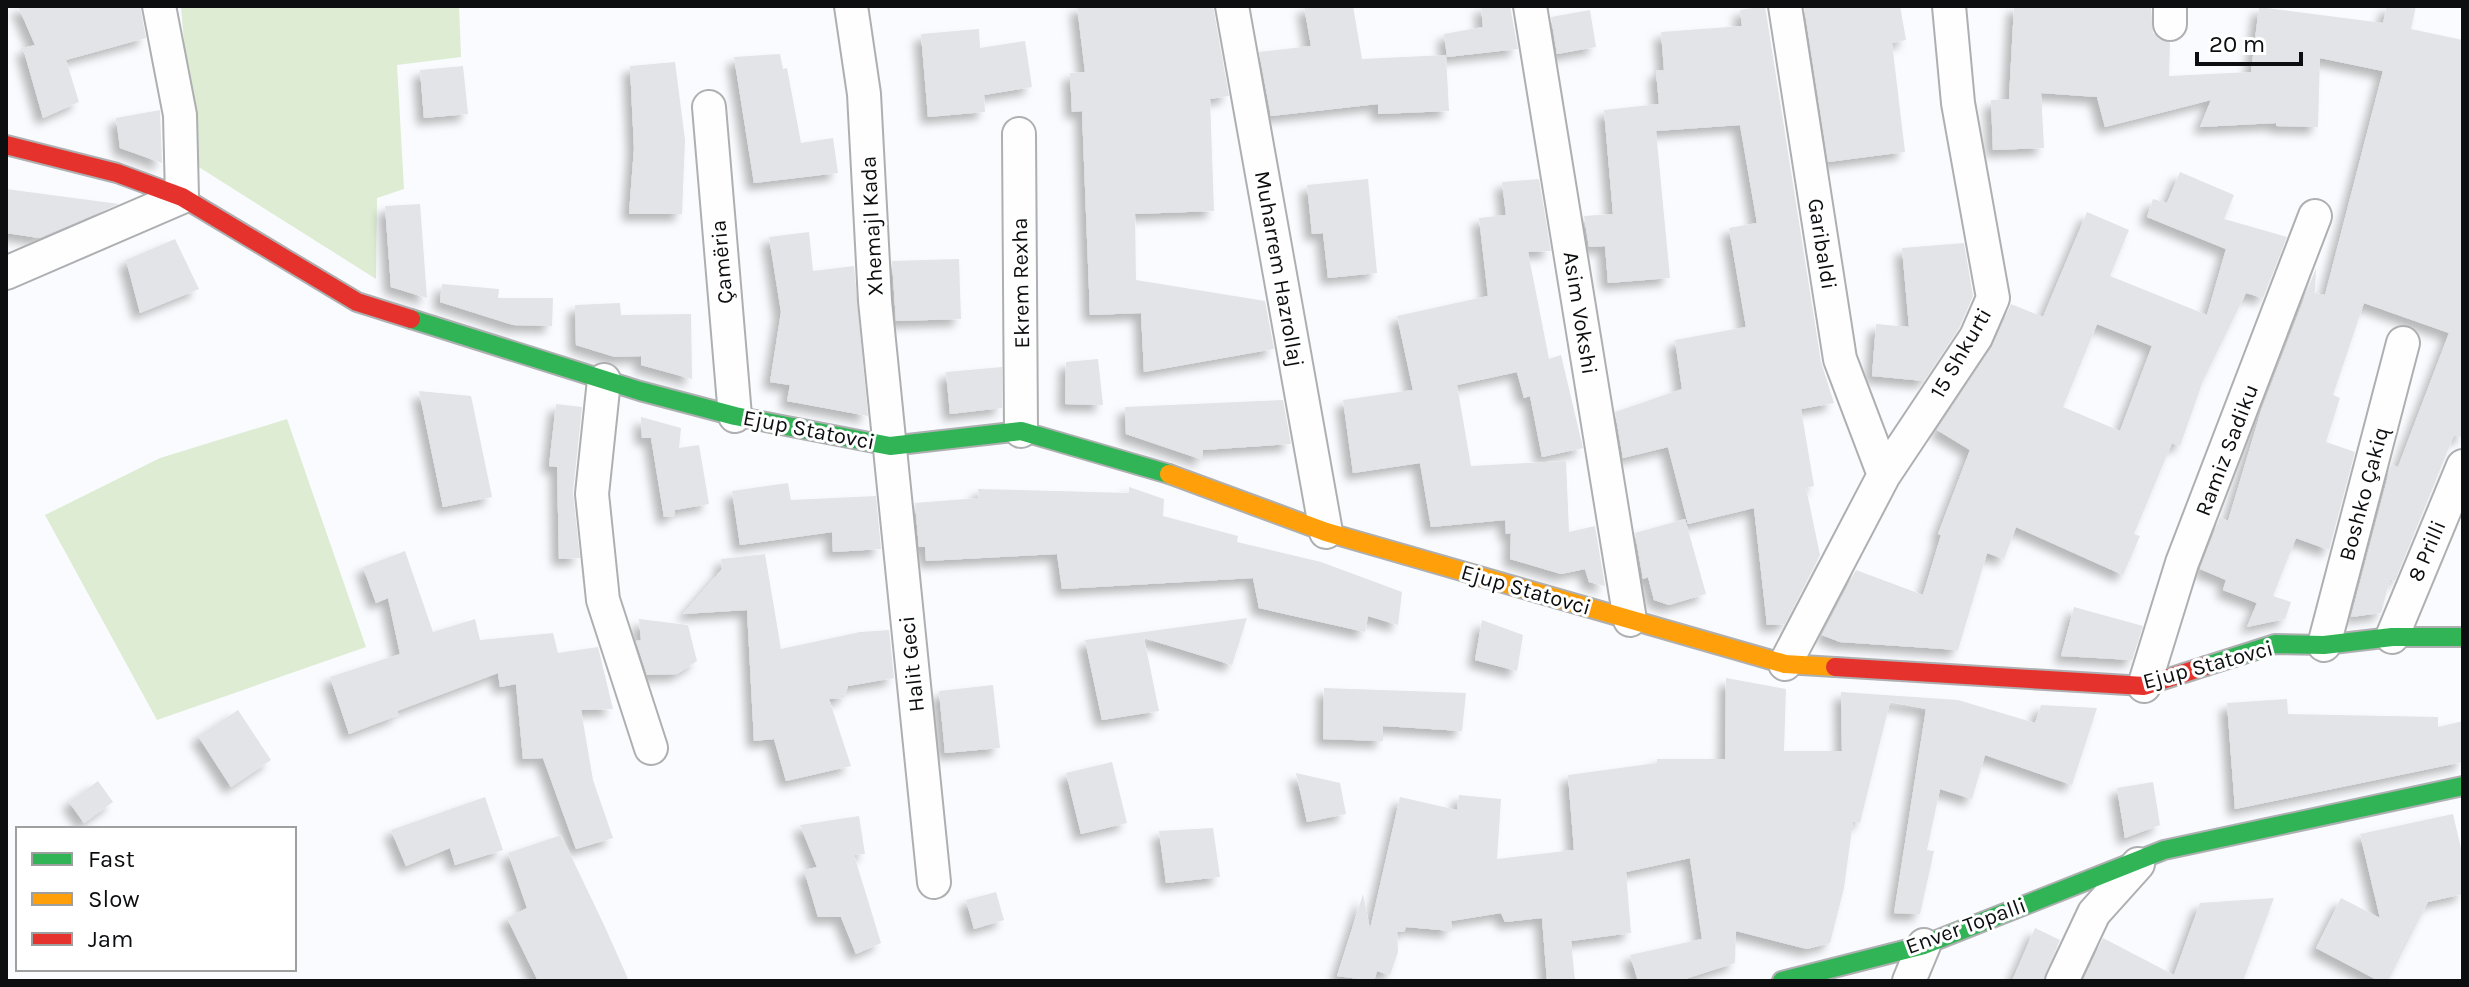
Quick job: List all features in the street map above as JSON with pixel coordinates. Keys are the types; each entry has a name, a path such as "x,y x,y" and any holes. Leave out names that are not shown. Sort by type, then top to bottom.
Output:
{"street":[{"path":"6,273 182,197 180,115 159,6"},
{"name":"Xhemajl Kada","path":"851,6 864,94 875,301 890,446"},
{"name":"Muharrem Hazrollaj","path":"1232,6 1326,532"},
{"name":"Asim Vokshi","path":"1530,6 1630,620"},
{"name":"Garibaldi","path":"1785,6 1840,359 1884,475"},
{"name":"15 Shkurti","path":"1785,664 1884,475 1976,337 1993,298 1958,103 1949,6"},
{"name":"Çamëria","path":"709,107 735,416"},
{"name":"Ekrem Rexha","path":"1019,134 1021,431"},
{"name":"Ejup Statovci","path":"6,145 117,173 182,197 357,302 604,380 735,416 890,446 1021,431 1147,466 1326,532 1785,664 2144,686 2275,644 2324,645 2392,637 2463,637"},
{"name":"Ramiz Sadiku","path":"2144,686 2182,563 2315,216"},
{"name":"Boshko Çakiq","path":"2324,645 2403,343"},
{"path":"604,380 592,494 603,600 651,748"},
{"name":"Halit Geci","path":"890,446 934,882"},
{"name":"8 Prilli","path":"2392,637 2463,466"},
{"name":"Enver Topalli","path":"1782,981 1924,945 2145,856 2463,786"},
{"path":"2062,981 2094,913 2145,856"},
{"path":"1909,981 1924,945"}],"green space":[{"path":"181,6 459,6 461,57 397,65 404,189 377,198 376,279 194,164"},
{"path":"287,419 366,647 157,720 45,515 160,458"}],"building":[{"path":"18,6 140,6 146,38 66,60 79,102 43,118 23,48 35,45"},
{"path":"1077,6 1213,6 1229,96 1210,99 1214,211 1135,214 1136,280 1265,301 1274,349 1144,372 1141,313 1090,315 1082,111 1072,112 1070,73 1085,72"},
{"path":"1304,6 1353,6 1362,59 1446,55 1449,111 1378,114 1378,104 1271,116 1259,52 1311,46"},
{"path":"1481,6 1510,6 1518,49 1447,57 1444,34 1483,27"},
{"path":"1765,6 1821,362 1834,403 1801,409 1814,486 1806,488 1820,555 1785,624 1767,625 1754,508 1688,524 1668,447 1623,458 1615,412 1682,389 1675,340 1746,327 1729,228 1757,223 1740,125 1656,131 1670,278 1608,283 1605,246 1589,247 1584,216 1613,214 1604,110 1659,104 1656,71 1664,70 1661,32 1742,26 1740,10"},
{"path":"1804,6 1900,6 1906,40 1892,43 1905,152 1828,162"},
{"path":"2014,6 2151,6 2153,33 2170,43 2169,76 2251,72 2259,7 2383,23 2387,6 2416,6 2411,29 2463,40 2463,438 2454,435 2395,581 2390,579 2381,613 2351,617 2391,465 2398,467 2449,333 2364,303 2333,395 2340,398 2326,442 2355,452 2329,550 2296,538 2273,596 2291,602 2285,619 2247,627 2257,603 2223,590 2226,580 2200,569 2220,517 2228,521 2261,411 2316,268 2315,293 2325,295 2383,71 2320,58 2318,127 2276,126 2276,123 2200,127 2211,100 2105,127 2097,97 2041,93 2044,148 1993,150 1991,100 2009,99"},
{"path":"1590,10 1596,47 1557,54 1551,17"},
{"path":"979,29 980,48 1025,41 1032,87 984,95 985,112 928,117 921,34"},
{"path":"780,54 783,69 787,68 801,143 833,138 838,173 754,183 734,57"},
{"path":"675,62 685,140 682,214 629,214 634,148 630,66"},
{"path":"463,66 468,114 424,118 420,70"},
{"path":"160,110 162,163 120,148 116,118"},
{"path":"2180,172 2234,195 2224,219 2287,237 2263,298 2246,293 2203,381 2180,446 2172,443 2134,534 2140,536 2123,575 2016,527 2004,559 1987,553 1958,650 1840,642 1822,635 1856,570 1923,595 1941,535 1938,534 1970,450 1937,430 1992,347 2011,304 2043,317 2087,212 2129,230 2110,276 2207,315 2226,249 2147,217 2153,199 2167,203","holes":["2097,324 2152,346 2120,431 2063,407"]},
{"path":"1368,179 1377,273 1328,278 1323,233 1312,234 1307,185"},
{"path":"1539,179 1551,251 1528,252 1549,359 1561,355 1583,448 1542,457 1530,396 1524,398 1517,372 1457,385 1471,466 1566,461 1569,532 1595,526 1605,586 1589,582 1585,569 1561,574 1510,559 1511,533 1506,534 1505,520 1431,527 1420,463 1353,473 1343,400 1413,390 1397,316 1488,296 1479,218 1506,215 1502,182"},
{"path":"6,189 119,204 39,238 6,233"},
{"path":"420,204 427,298 391,287 385,206"},
{"path":"809,232 813,271 854,266 868,416 787,401 790,385 770,382 781,312 769,237"},
{"path":"175,239 199,289 140,313 126,260"},
{"path":"1964,243 1973,296 1959,328 1924,381 1872,376 1876,324 1909,327 1902,248"},
{"path":"959,259 961,319 896,321 892,261"},
{"path":"442,284 499,289 498,298 553,298 552,326 513,325 440,302"},
{"path":"620,303 621,315 691,314 692,379 641,365 641,356 615,357 576,345 575,305"},
{"path":"1098,359 1103,405 1065,404 1066,362"},
{"path":"1002,367 1002,408 950,414 946,372"},
{"path":"419,391 471,396 492,497 443,507"},
{"path":"1283,400 1291,444 1203,450 1203,460 1126,434 1125,407"},
{"path":"556,404 582,407 573,492 580,558 559,559 557,467 549,466"},
{"path":"641,417 681,428 679,448 699,445 709,504 675,510 674,516 664,517 651,438 642,438"},
{"path":"788,483 791,500 876,496 881,549 833,552 832,532 740,545 732,491"},
{"path":"1129,487 1164,499 1163,516 1238,536 1237,542 1321,562 1402,592 1398,625 1368,616 1365,632 1259,608 1253,578 1062,589 1057,554 926,561 925,547 919,547 915,503 979,498 978,489 1129,493"},
{"path":"1685,519 1706,594 1669,605 1654,600 1648,577 1643,579 1635,533"},
{"path":"405,551 433,632 475,619 480,640 553,633 558,653 598,647 613,709 581,710 593,780 613,838 576,849 543,758 523,759 516,684 500,687 498,673 397,711 399,715 349,734 330,677 400,654 388,598 376,603 363,567"},
{"path":"765,554 781,649 860,632 889,630 894,678 848,686 844,698 829,699 851,766 786,781 774,739 754,741 747,610 683,614 722,569 721,559"},
{"path":"2074,607 2143,626 2132,660 2061,656"},
{"path":"1247,618 1232,665 1144,638 1159,711 1102,720 1085,640"},
{"path":"639,619 688,625 697,661 677,674 647,675 636,641 641,640"},
{"path":"1482,620 1523,635 1517,671 1475,660"},
{"path":"1726,678 1786,689 1784,751 1842,751 1841,692 1958,700 2035,723 2041,705 2097,708 2072,785 1985,755 1972,799 1940,789 1927,850 1934,851 1920,914 1894,913 1926,709 1890,702 1860,823 1853,821 1844,888 1830,943 1807,949 1736,931 1735,963 1679,981 1638,981 1630,955 1702,939 1690,858 1626,872 1631,933 1571,941 1575,981 1547,981 1542,918 1505,922 1501,913 1451,921 1452,931 1406,927 1404,932 1397,932 1398,952 1390,975 1377,971 1374,981 1337,976 1363,894 1370,929 1400,797 1457,810 1459,795 1501,799 1497,859 1574,850 1568,775 1657,763 1657,759 1725,759"},
{"path":"993,685 1000,748 945,753 939,691"},
{"path":"1324,688 1466,693 1462,731 1383,726 1383,741 1323,739"},
{"path":"2287,699 2288,714 2438,717 2438,727 2463,721 2463,762 2235,809 2227,703"},
{"path":"238,710 271,760 231,787 198,736"},
{"path":"1112,762 1127,823 1081,834 1066,773"},
{"path":"1296,773 1340,783 1346,814 1307,822"},
{"path":"98,781 113,802 84,823 69,802"},
{"path":"2153,782 2160,825 2125,838 2117,788"},
{"path":"485,797 503,850 455,865 450,848 406,866 391,830"},
{"path":"2453,814 2463,857 2463,894 2428,902 2388,981 2379,981 2316,948 2341,898 2380,918 2360,834"},
{"path":"859,816 865,854 854,855 881,943 856,954 841,917 818,917 804,870 817,867 800,825"},
{"path":"1213,828 1220,877 1166,883 1159,831"},
{"path":"561,835 629,981 538,981 507,918 527,908 508,853"},
{"path":"996,892 1004,920 974,929 966,900"},
{"path":"2274,898 2243,981 2083,981 2103,938 2174,975 2200,903"},
{"path":"2035,928 2060,940 2043,981 2012,981"}],"traffic: fast":[{"path":"411,319 640,391 735,416 890,446 1021,431 1169,474"},
{"path":"2206,666 2275,644 2324,645 2392,637 2463,637"},
{"path":"1782,981 1924,945 2164,850 2463,786"}],"traffic: slow":[{"path":"1169,474 1326,532 1785,664 1835,667"}],"traffic: jam":[{"path":"6,145 117,173 182,197 357,302 411,319"},
{"path":"1835,667 2144,686 2206,666"}]}
